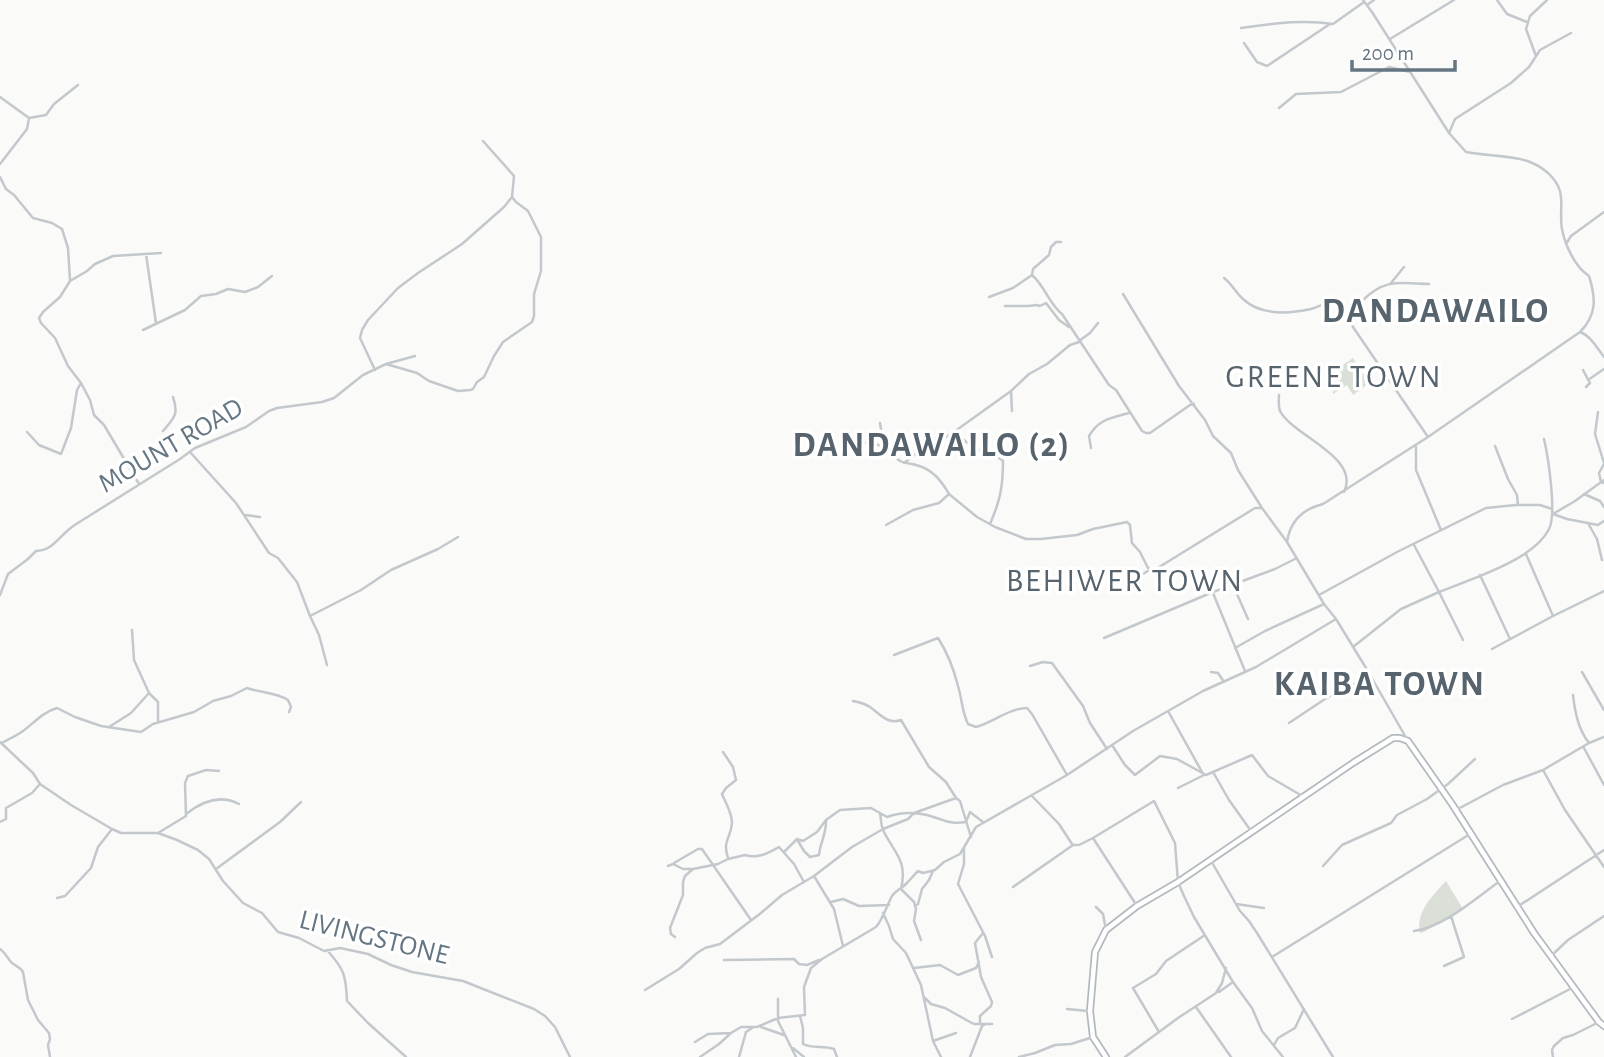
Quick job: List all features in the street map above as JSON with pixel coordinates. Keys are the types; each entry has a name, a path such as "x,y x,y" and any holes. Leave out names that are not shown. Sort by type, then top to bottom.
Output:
{"main road":[{"path":"1106,1057 1093,1037 1090,1011 1095,952 1106,930 1137,906 1178,882 1393,738 1408,741 1550,956 1604,1026"}],"street":[{"path":"1244,43 1257,62 1267,66 1364,2 1374,0"},
{"path":"1390,39 1454,0"},
{"path":"1497,0 1507,14 1528,22"},
{"path":"1536,56 1526,29 1530,16 1547,0"},
{"path":"1287,542 1292,526 1310,508 1323,505 1344,492 1580,332 1588,324 1594,310 1589,276 1576,262 1566,244 1562,229 1561,193 1555,180 1528,160 1466,152 1449,133 1364,2"},
{"path":"1241,28 1289,22 1314,21 1330,24"},
{"path":"1449,133 1455,119 1504,88 1529,67 1540,50 1571,33"},
{"path":"1279,108 1296,94 1341,92 1389,67 1410,72"},
{"path":"0,97 29,118 46,115 54,104 78,85"},
{"path":"0,164 27,129 29,118"},
{"path":"375,370 360,338 368,320 398,288 462,244 512,197 514,177 483,141"},
{"path":"0,177 6,189 33,218 62,229 68,248 70,281"},
{"path":"386,365 417,373 429,381 458,391 470,390 484,377 503,342 531,322 534,316 534,294 541,271 541,237 528,211 512,197"},
{"path":"1566,244 1571,236 1604,212"},
{"path":"989,297 1013,288 1032,275 1033,269 1049,255 1051,247 1056,242 1061,242"},
{"path":"139,484 104,425 94,415 81,383 40,318 60,297 70,281 105,258 148,252 161,253"},
{"path":"145,254 156,323"},
{"path":"1391,283 1404,267"},
{"path":"1032,275 1062,314 1109,385 1116,390 1142,431 1150,433 1194,404"},
{"path":"143,330 186,310 201,296 228,289 245,292 258,287 272,276"},
{"path":"1224,278 1250,305 1270,313 1314,308 1329,302 1338,303 1428,437"},
{"path":"1349,319 1371,291 1379,287 1391,283 1429,284"},
{"path":"1123,294 1179,386 1205,420 1213,436 1231,453 1238,470 1336,619 1408,741"},
{"path":"1004,306 1040,306 1046,303 1059,320 1072,329"},
{"path":"904,463 929,444 954,432 1011,391 1029,373 1047,364 1079,341 1098,323"},
{"path":"1580,332 1591,339 1604,357"},
{"name":"MOUNT ROAD","path":"0,595 8,574 36,551 44,551 59,541 66,531 195,448 246,427 277,408 334,398 363,375 415,356"},
{"path":"1588,380 1604,369"},
{"path":"1583,370 1590,383 1586,387"},
{"path":"26,432 39,445 61,454 71,428 77,390 81,383"},
{"path":"1011,391 1012,411"},
{"path":"1279,395 1281,414 1325,449 1345,470 1348,484 1344,492"},
{"path":"163,431 176,415 177,407 173,397"},
{"path":"1091,448 1089,436 1095,426 1129,412"},
{"path":"1553,513 1603,481 1599,473 1604,463 1595,434 1598,412"},
{"path":"880,423 884,447"},
{"path":"954,432 968,445 985,453 998,455 1003,461 999,503 990,524"},
{"path":"857,439 884,447 904,463 918,465 930,471 940,479 949,494 976,517 1026,539 1077,535 1093,528 1127,522 1130,524 1132,542 1148,568 1156,569 1255,509 1262,508"},
{"path":"1352,648 1401,609 1510,563 1538,544 1549,531 1552,518 1549,467 1544,439"},
{"path":"1416,445 1416,470 1441,530"},
{"path":"1495,446 1517,495 1518,505"},
{"path":"190,452 230,496 269,552 278,558 298,582 319,635 327,664"},
{"path":"886,525 913,510 939,503 949,494"},
{"path":"1584,494 1600,501 1604,507"},
{"path":"1319,595 1486,508 1540,505 1552,509"},
{"path":"1552,509 1553,513"},
{"path":"1553,513 1589,525 1604,526"},
{"path":"244,515 260,517"},
{"path":"1598,525 1604,521"},
{"path":"1589,525 1597,538 1602,560"},
{"path":"310,616 361,590 391,570 458,537"},
{"path":"1414,545 1463,640"},
{"path":"1526,553 1553,615"},
{"path":"1104,638 1296,558"},
{"path":"1121,593 1136,578 1153,568"},
{"path":"1480,575 1510,639"},
{"path":"1233,585 1248,619"},
{"path":"1492,649 1553,615 1604,591"},
{"path":"1213,592 1245,671"},
{"path":"1236,648 1324,604"},
{"path":"915,906 933,871 960,854 976,827 983,822 1067,775 1133,731 1203,691 1256,667 1336,619"},
{"path":"132,630 134,660 149,693 158,702 158,722"},
{"path":"894,655 938,638 958,686 963,714 968,724 976,727 1004,713 1027,708 1067,775"},
{"path":"1030,666 1043,662 1052,663 1083,706 1090,723 1107,749"},
{"path":"1211,672 1217,673 1224,682"},
{"path":"1582,672 1604,710"},
{"path":"1289,723 1325,699 1370,676"},
{"path":"1,743 53,709 60,709 101,726 141,732 158,722 194,712 213,701 247,688 288,700 291,707 289,712"},
{"path":"108,727 131,712 149,693"},
{"path":"1573,695 1581,730 1589,743"},
{"path":"853,701 870,707 876,714 889,720 901,720 929,767 946,782 960,802 971,837"},
{"path":"1168,712 1203,773"},
{"path":"1455,810 1503,785 1543,770 1604,737"},
{"name":"LIVINGSTONE","path":"1,743 33,772 40,784 112,829 121,833 158,834 198,850 243,903 264,915 278,932 299,938 324,951 340,948 363,952 412,972 458,979 534,1009 555,1027 570,1057"},
{"path":"1112,745 1133,775 1163,756 1203,773"},
{"path":"1583,747 1604,785"},
{"path":"723,752 733,767 736,780 722,794 732,820 724,848 728,859"},
{"path":"1178,788 1203,773 1213,772 1252,755 1268,776 1304,797"},
{"path":"1323,866 1342,845 1391,824 1396,815 1427,799 1460,775 1475,759"},
{"path":"186,814 185,783 188,776 206,770 219,771"},
{"path":"1543,770 1565,810 1604,867"},
{"path":"1213,772 1251,832"},
{"path":"0,822 6,819 6,808 32,793 40,784"},
{"path":"1032,796 1059,824 1073,845"},
{"path":"645,990 679,969 697,953 720,944 782,895 814,876 852,847 883,829 908,819 914,813 956,799"},
{"path":"158,834 207,801 232,800 239,804"},
{"path":"1013,887 1073,845 1093,838 1154,801 1175,843 1178,882 1205,935 1252,1008 1262,1031 1283,1057"},
{"path":"216,869 280,822 301,802"},
{"path":"797,839 803,841 817,832 826,820 840,810 871,808 887,817 901,812 954,824 966,822"},
{"path":"966,822 970,812 983,822"},
{"path":"880,813 883,829 901,864 904,876 901,889"},
{"path":"797,839 810,857 819,855 827,828 826,820"},
{"path":"57,898 65,896 91,868 98,848 112,829"},
{"path":"1272,957 1470,834"},
{"path":"1093,838 1137,906"},
{"path":"784,852 797,839"},
{"path":"751,920 713,865 706,853 702,849 670,865 693,869 713,865 745,855 759,857 779,847 799,871 804,882"},
{"path":"964,848 964,864 958,884 992,957"},
{"path":"1517,907 1604,850"},
{"path":"1210,859 1333,1057"},
{"path":"675,937 670,928 680,905 685,876 693,869"},
{"path":"700,1057 741,1027 752,1028 778,1018 805,1014 804,987 811,968 876,927 893,895 918,871 933,871"},
{"path":"814,876 834,909 843,946"},
{"path":"1414,931 1430,927 1451,916 1500,881"},
{"path":"901,889 915,906 914,921 921,940"},
{"path":"830,902 843,900 859,905 889,905"},
{"path":"1237,904 1264,908"},
{"path":"1097,907 1104,918 1106,930"},
{"path":"883,913 893,939 906,953 921,985 933,1041 941,1057"},
{"path":"1444,966 1464,957 1451,916"},
{"path":"1550,956 1568,940 1604,916"},
{"path":"970,1022 989,1008 992,1002 981,977 975,943 983,933"},
{"path":"1159,1032 1133,988 1156,974 1166,961 1205,935"},
{"path":"0,949 7,953 23,972 28,1000 38,1020 49,1033 50,1057"},
{"path":"327,950 344,973 347,1001 406,1057"},
{"path":"724,960 794,959 799,964 807,965 822,959"},
{"path":"914,968 940,965 958,975 976,968 979,962"},
{"path":"1216,993 1226,968"},
{"path":"1125,1057 1233,982"},
{"path":"1512,1019 1574,987"},
{"path":"923,996 931,1004 970,1022 992,1024"},
{"path":"778,999 778,1018 796,1057"},
{"path":"1196,1007 1231,1057"},
{"path":"1067,1009 1090,1011"},
{"path":"1274,1045 1278,1038 1295,1028 1304,1009"},
{"path":"980,1024 982,1013"},
{"path":"800,1016 803,1044 812,1048 823,1046 834,1049 837,1057"},
{"path":"1553,1057 1552,1050 1559,1041 1599,1022"},
{"path":"970,1057 981,1028 986,1024"},
{"path":"760,1026 784,1035"},
{"path":"739,1057 746,1032 752,1028"},
{"path":"695,1042 708,1034 731,1033"},
{"path":"933,1041 956,1033"},
{"path":"1019,1057 1055,1045 1071,1044 1093,1037"},
{"path":"792,1048 804,1057"}],"shaded area":[{"path":"1353,358 1369,383 1353,395 1347,385 1333,394 1331,373"},
{"path":"1446,881 1463,909 1420,933 1423,911"}],"district":[{"name":"DANDAWAILO","path":"1436,311"},
{"name":"GREENE TOWN","path":"1334,377"},
{"name":"DANDAWAILO (2)","path":"932,445"},
{"name":"BEHIWER TOWN","path":"1125,581"},
{"name":"KAIBA TOWN","path":"1380,684"}]}
